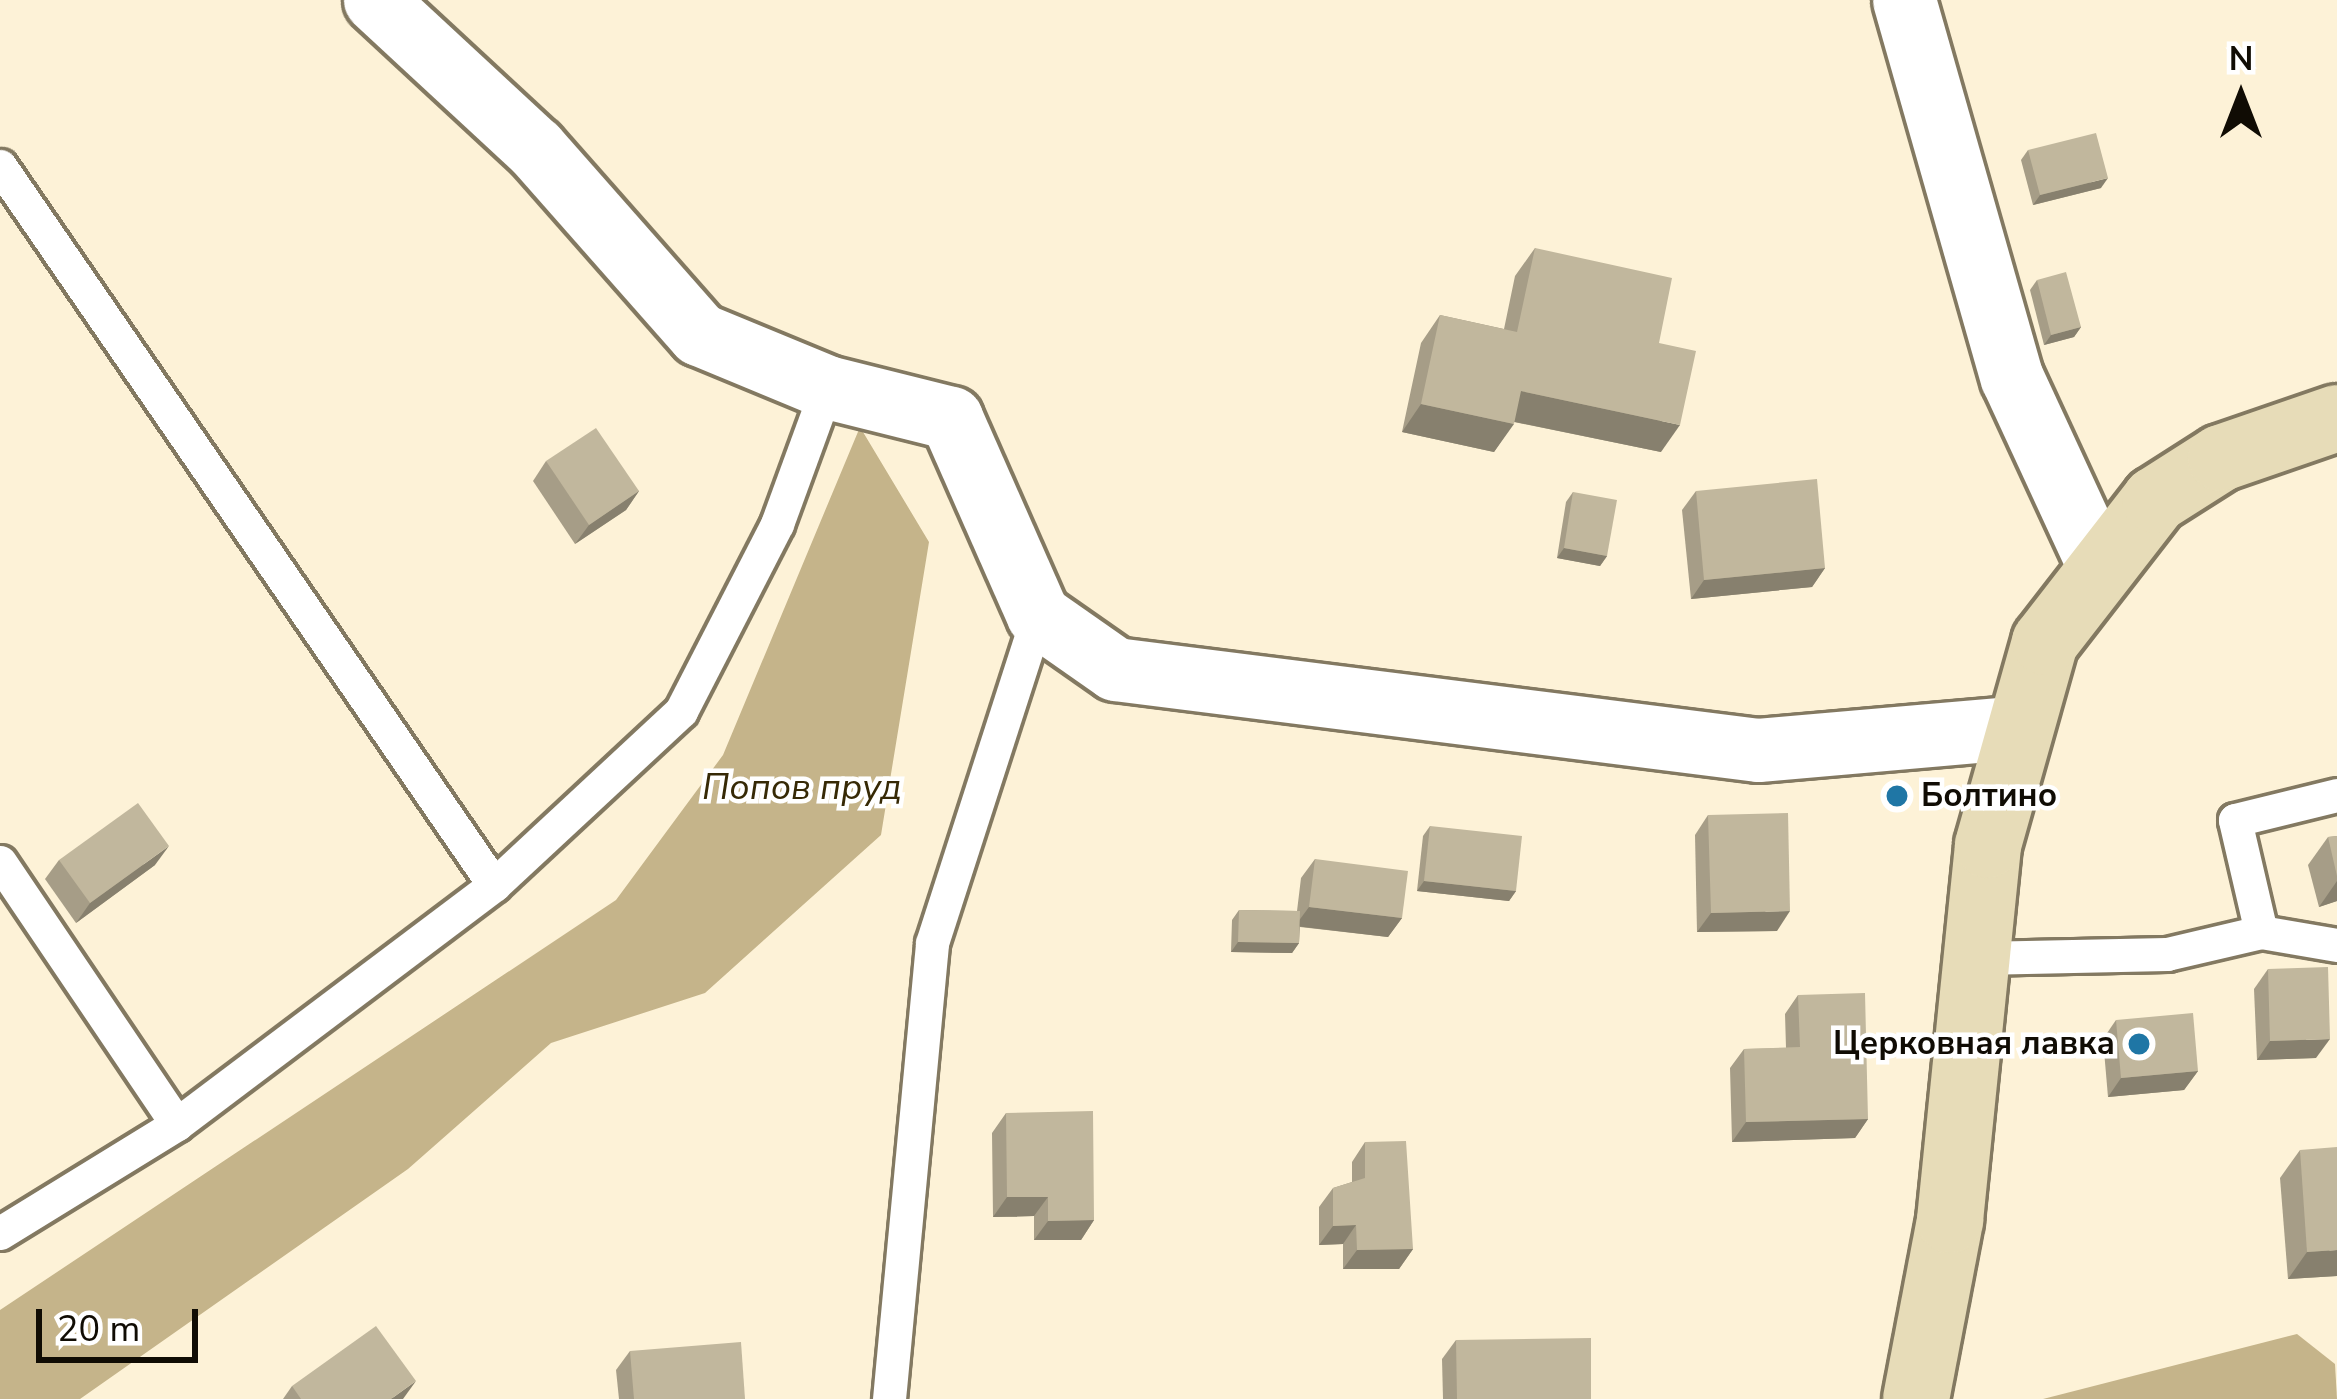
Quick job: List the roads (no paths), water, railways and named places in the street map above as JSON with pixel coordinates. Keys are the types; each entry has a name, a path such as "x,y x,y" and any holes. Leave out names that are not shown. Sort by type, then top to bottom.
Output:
{"main road":[{"path":"1916,1399 2012,728 2045,642 2098,564 2155,500 2222,458 2337,418"}],"street":[{"path":"1904,0 2012,378 2098,564"},
{"path":"400,12 535,148 699,334 827,387 951,418 1039,615 1115,669 1758,749 2012,728"}],"lane":[{"path":"0,166 494,885"},
{"path":"0,1233 177,1124 494,885 681,712 777,524 827,387"},
{"path":"890,1399 932,944 1039,615"},
{"path":"2261,932 2235,820 2337,796"},
{"path":"0,862 177,1124"},
{"path":"1979,958 2167,954 2261,932 2337,945"}],"water":[{"name":"Попов пруд","path":"860,427 929,542 881,835 705,993 551,1043 408,1169 80,1399 0,1399 0,1310 616,900 723,755"},
{"path":"2297,1334 2335,1364 2337,1399 2043,1399"}],"place":[{"name":"Болтино","path":"1897,796"},
{"name":"Церковная лавка","path":"2139,1044"}]}
